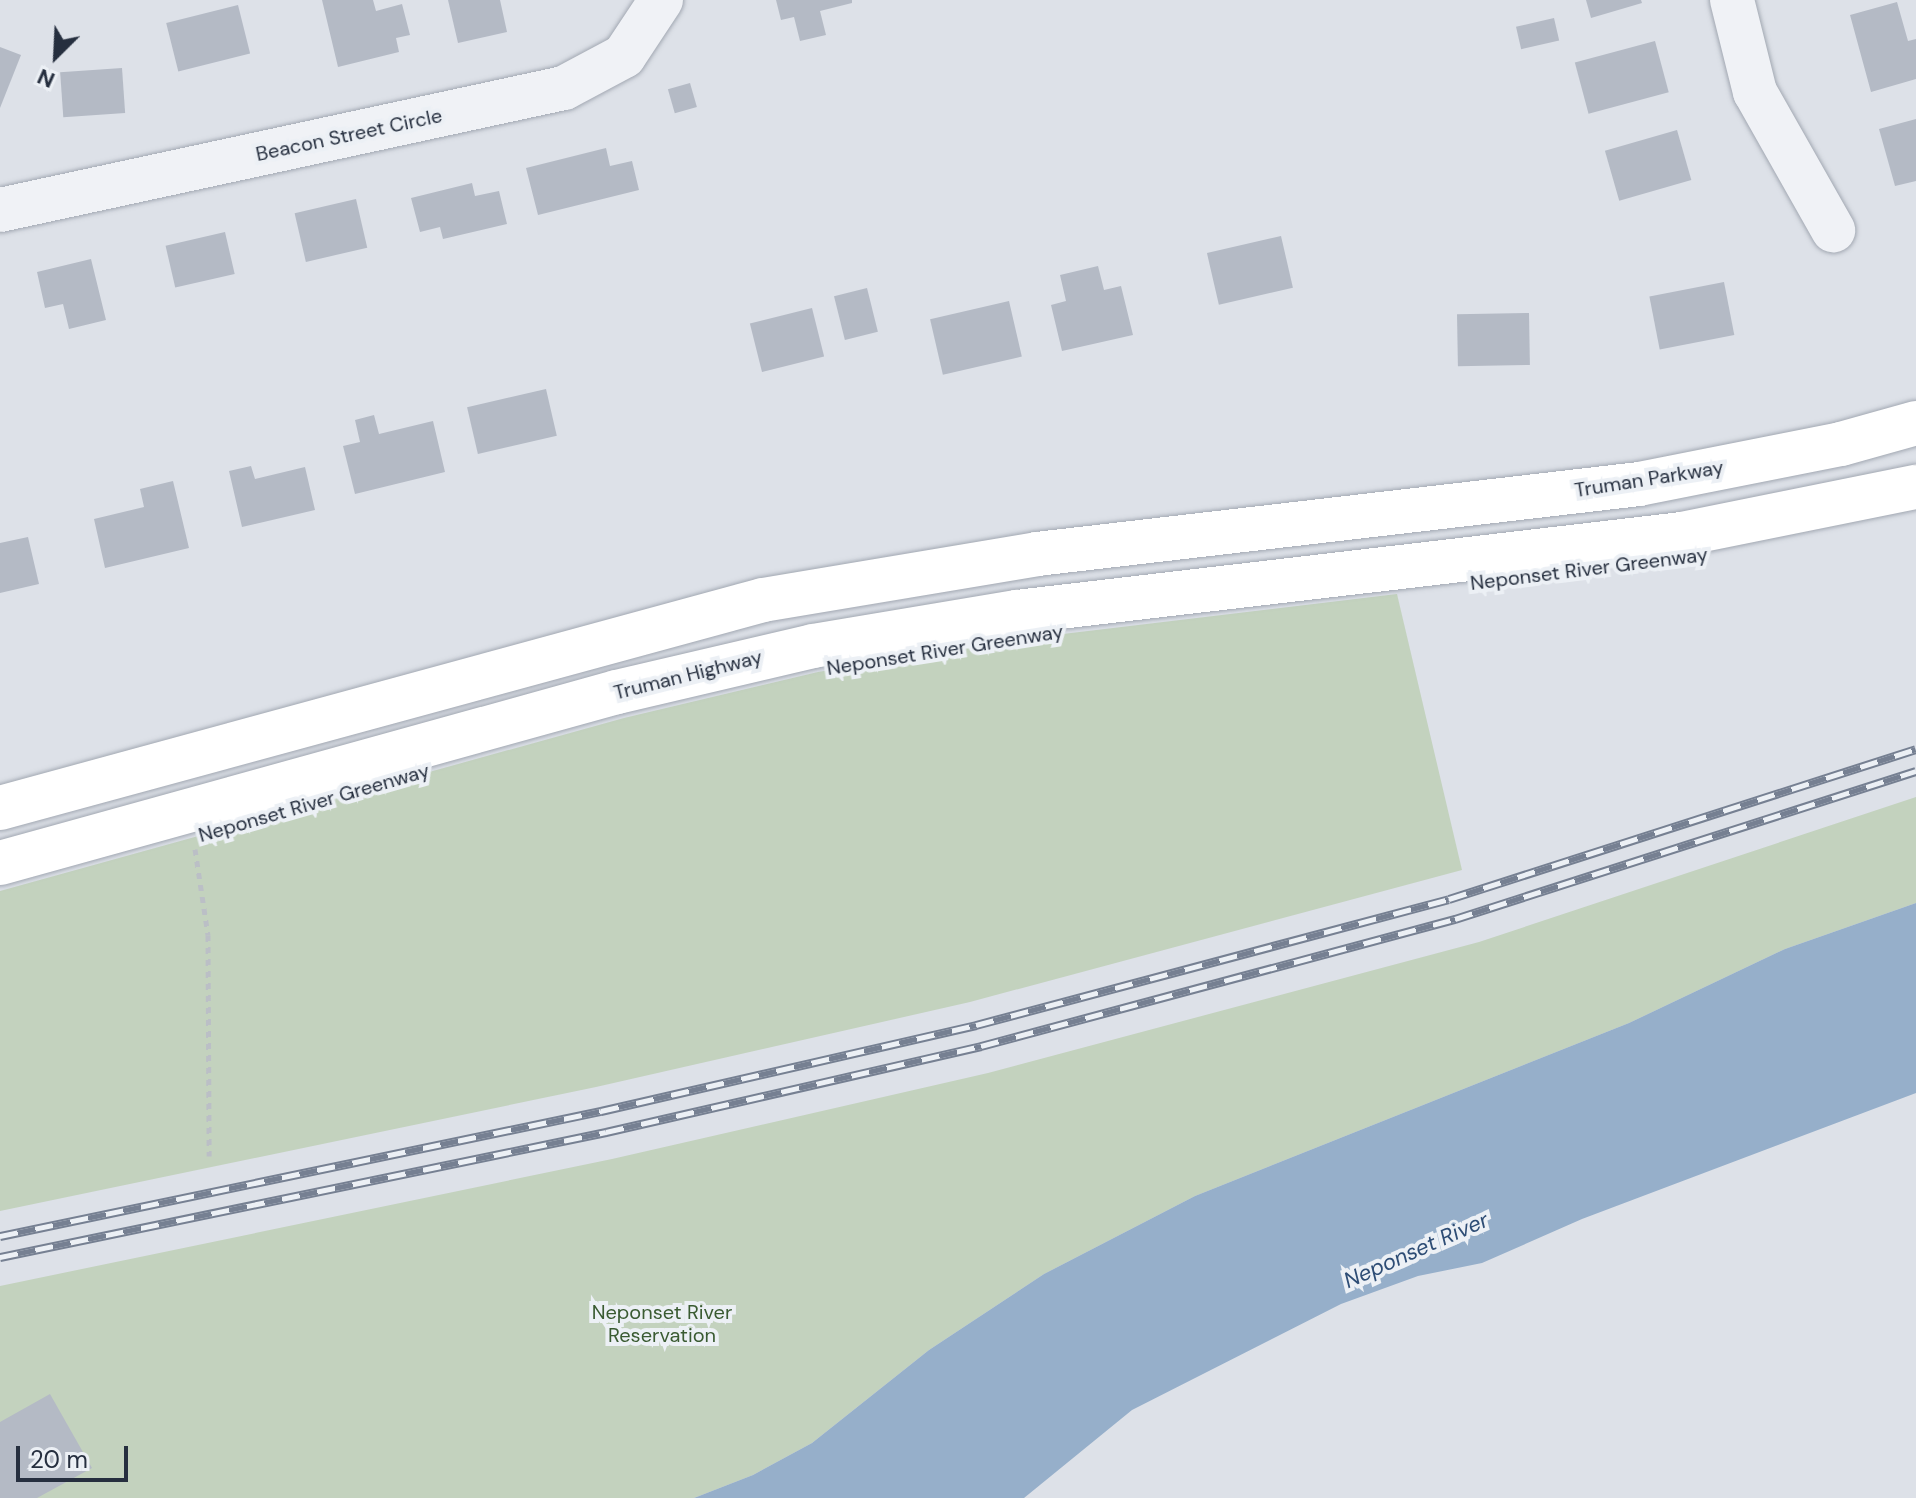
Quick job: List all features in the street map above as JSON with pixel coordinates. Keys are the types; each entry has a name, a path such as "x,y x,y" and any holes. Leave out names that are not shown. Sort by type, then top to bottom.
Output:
{"main road":[{"name":"Truman Parkway","path":"293,728 624,634 794,594 1022,556 1707,472 1916,423"},
{"name":"Truman Highway","path":"0,863 191,832 306,780 617,692 813,646 1017,612 1682,534 1916,487"},
{"path":"0,808 293,728 306,780"}],"street":[{"name":"Beacon Street Circle","path":"0,210 564,88 624,56 661,0"},
{"path":"1732,0 1755,92 1833,230"}],"path":[{"name":"Neponset River Greenway","path":"181,856 191,832 211,848"},
{"path":"191,832 208,935 209,1156"}],"green space":[{"path":"1397,594 1462,870 970,1002 596,1087 0,1211 0,891 624,718 818,672 1021,639"},
{"name":"Neponset River Reservation","path":"1916,797 1916,903 1785,949 1629,1023 1195,1196 1044,1274 929,1350 812,1443 753,1475 694,1498 0,1498 0,1286 612,1159 988,1073 1479,942"}],"water":[{"name":"Neponset River","path":"1916,903 1916,1093 1582,1219 1482,1263 1418,1276 1341,1304 1132,1410 1024,1498 694,1498 753,1475 812,1443 929,1350 1044,1274 1195,1196 1629,1023 1785,949"}],"building":[{"path":"322,0 373,0 376,11 402,4 410,35 396,38 399,52 338,67"},
{"path":"448,0 500,0 507,32 458,43"},
{"path":"776,0 852,0 852,3 820,11 826,35 800,41 794,17 781,20"},
{"path":"1586,0 1641,0 1642,3 1591,18"},
{"path":"1897,2 1908,41 1916,39 1916,79 1871,92 1850,15"},
{"path":"238,5 250,54 178,71 166,23"},
{"path":"1554,18 1559,40 1521,49 1516,27"},
{"path":"1655,41 1669,92 1589,114 1575,62"},
{"path":"0,47 21,55 0,108"},
{"path":"122,68 125,113 63,117 60,72"},
{"path":"690,83 697,107 675,113 668,89"},
{"path":"1916,119 1916,181 1895,186 1879,129"},
{"path":"1677,130 1691,180 1619,201 1605,151"},
{"path":"606,148 610,166 632,161 639,190 538,215 526,168"},
{"path":"472,183 475,196 499,191 507,224 443,239 440,227 420,232 411,198"},
{"path":"356,199 367,248 306,262 295,213"},
{"path":"225,232 235,274 175,288 166,246"},
{"path":"1281,236 1293,288 1219,305 1207,253"},
{"path":"91,259 106,320 69,329 63,304 45,308 37,272"},
{"path":"1098,266 1104,290 1121,286 1133,335 1062,351 1051,305 1066,301 1060,275"},
{"path":"1724,282 1734,335 1660,350 1649,297"},
{"path":"867,288 878,332 845,340 834,296"},
{"path":"1009,301 1022,357 943,375 930,319"},
{"path":"812,308 824,357 762,372 750,323"},
{"path":"1529,313 1530,365 1458,366 1457,314"},
{"path":"546,389 557,436 478,454 467,407"},
{"path":"374,415 379,434 433,421 445,472 355,494 343,446 360,442 355,420"},
{"path":"251,466 255,479 305,467 315,510 242,527 229,471"},
{"path":"173,481 189,548 105,568 94,519 144,507 140,489"},
{"path":"28,537 39,584 0,593 0,543"},
{"path":"50,1394 92,1468 37,1498 0,1498 0,1422"}],"railway":[{"path":"0,1236 601,1111 976,1025 1449,899 1916,749"},
{"path":"0,1257 606,1132 981,1046 1455,919 1916,771"}]}
